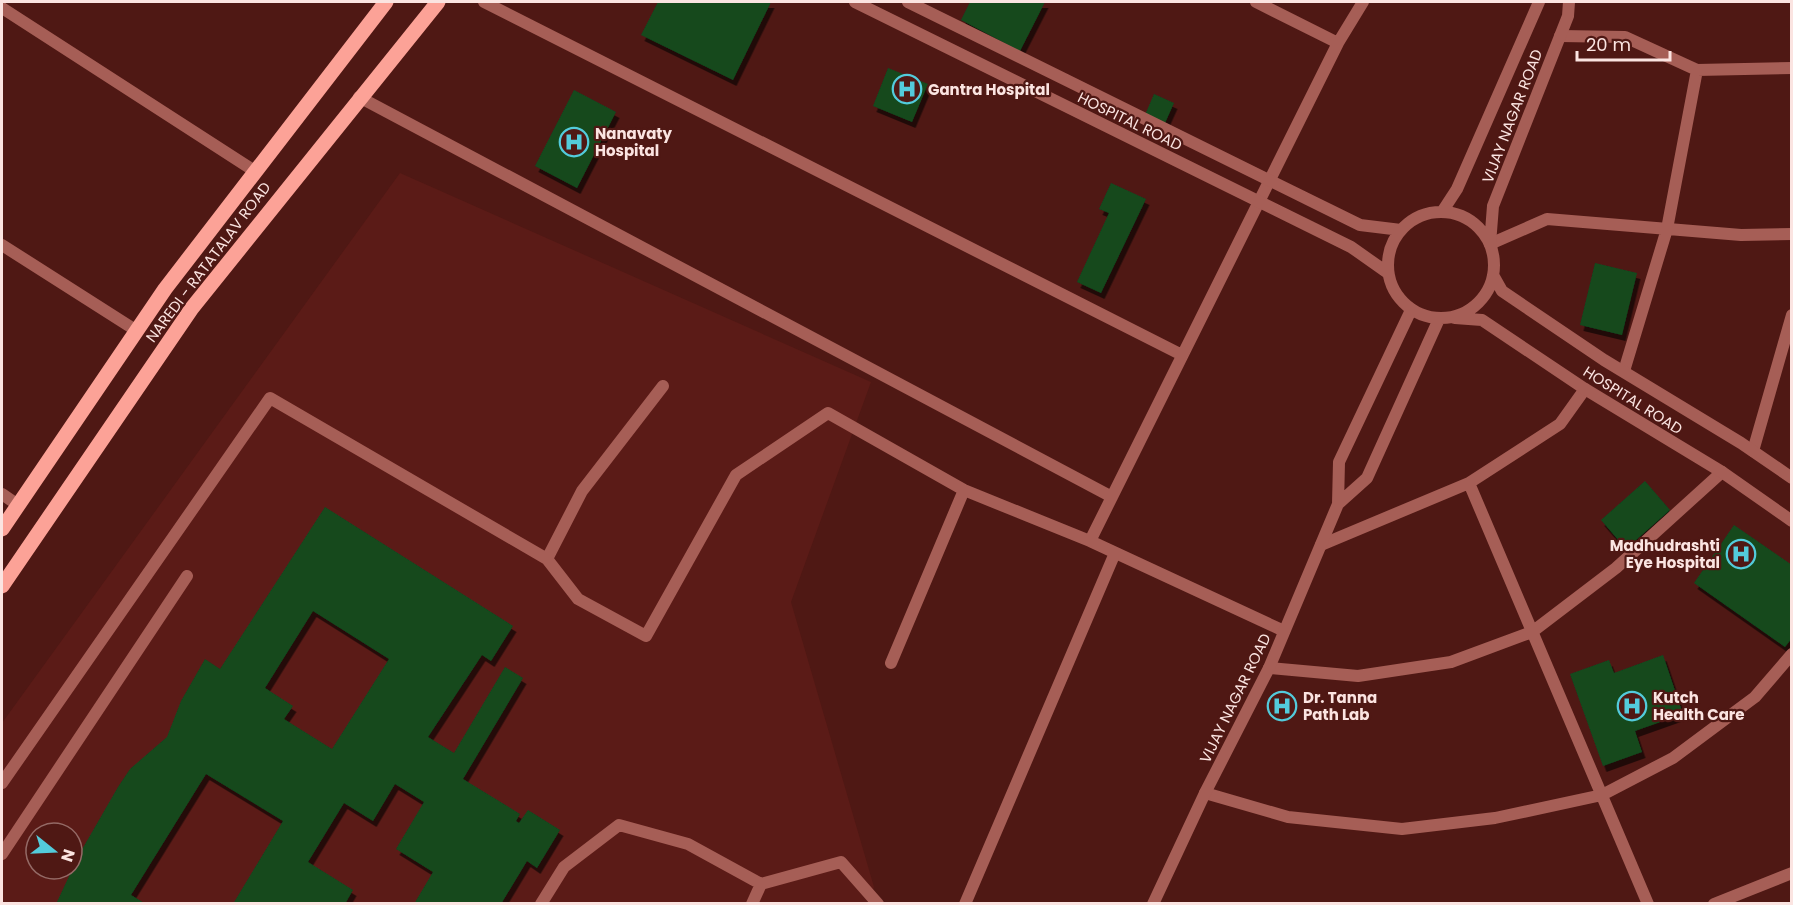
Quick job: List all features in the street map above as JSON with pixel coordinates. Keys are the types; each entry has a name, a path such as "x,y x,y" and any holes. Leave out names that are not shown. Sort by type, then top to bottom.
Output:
{"main road":[{"name":"NAREDI - RATATALAV ROAD","path":"2,529 165,289 386,2"},
{"name":"NAREDI - RATATALAV ROAD","path":"2,586 192,308 359,97 438,2"}],"street":[{"path":"484,2 1182,355"},
{"name":"HOSPITAL ROAD","path":"855,2 1351,246 1388,273"},
{"name":"HOSPITAL ROAD","path":"908,2 1360,225 1401,230"},
{"path":"1256,2 1338,43"},
{"path":"1090,541 1338,43 1364,2"},
{"name":"VIJAY NAGAR ROAD","path":"1442,212 1457,189 1539,2"},
{"name":"VIJAY NAGAR ROAD","path":"1490,244 1493,206 1568,16 1569,2"},
{"path":"2,8 256,172"},
{"path":"1560,36 1625,37 1697,70 1791,68"},
{"path":"1624,372 1667,229 1697,70"},
{"path":"359,97 1112,497"},
{"path":"1442,212 1457,214 1471,221 1482,231 1490,244 1494,259 1489,289 1480,302 1468,312 1455,318 1425,317 1411,310 1392,288 1388,273 1388,257 1392,242 1401,230 1413,220 1427,214 1442,212"},
{"path":"1490,244 1547,219 1741,235 1791,234"},
{"path":"2,245 136,331"},
{"name":"HOSPITAL ROAD","path":"1493,275 1502,291 1624,372 1753,451 1791,478"},
{"name":"VIJAY NAGAR ROAD","path":"1153,903 1204,793 1269,668 1338,504 1339,462 1411,310"},
{"path":"1753,451 1791,315"},
{"name":"HOSPITAL ROAD","path":"1455,318 1482,320 1586,389 1722,472 1791,521"},
{"name":"VIJAY NAGAR ROAD","path":"1338,504 1367,478 1440,319"},
{"path":"547,559 582,491 663,386"},
{"path":"1321,545 1469,483 1560,424 1586,389"},
{"path":"2,783 270,398 547,559 578,599 646,636 736,475 828,413 964,490 1090,541 1284,631"},
{"path":"1269,668 1358,676 1451,662 1532,632 1616,568 1722,472"},
{"path":"1469,483 1648,903"},
{"path":"891,663 964,490"},
{"path":"2,494 18,505"},
{"path":"964,903 1115,553"},
{"path":"2,854 187,576"},
{"path":"1204,793 1288,817 1402,829 1495,818 1602,795 1673,758 1755,696 1791,654"},
{"path":"541,903 564,867 619,825 688,844 761,884 841,862 878,903"},
{"path":"1714,903 1791,873"},
{"path":"752,903 761,884"}],"shaded area":[{"path":"400,173 871,382 791,602 874,887 869,903 2,904 2,723"}],"building":[{"path":"658,2 771,2 733,80 641,35"},
{"path":"970,2 1045,2 1020,51 961,20"},
{"path":"888,68 928,84 912,122 873,106"},
{"path":"574,90 616,112 577,188 535,166"},
{"path":"1154,94 1174,103 1165,123 1145,115"},
{"path":"1111,183 1146,199 1101,293 1077,282 1109,213 1099,209"},
{"path":"1595,263 1637,273 1622,335 1580,325"},
{"path":"1645,481 1670,510 1626,549 1601,520"},
{"path":"325,507 513,626 491,661 482,655 428,737 454,753 505,667 523,678 463,779 520,814 516,821 519,823 528,810 560,830 537,868 527,861 501,904 414,904 433,872 396,849 424,802 395,784 373,821 344,803 308,862 353,890 345,904 233,904 283,821 206,774 131,895 146,904 56,904 67,881 84,881 84,846 130,769 167,737 181,701 205,659 220,669","holes":["313,611 389,659 332,749 284,719 293,706 265,688"]},
{"path":"1734,525 1792,565 1792,638 1785,647 1694,583"},
{"path":"1663,655 1683,714 1635,731 1642,752 1603,766 1570,674 1609,660 1614,673"}],"place":[{"name":"Gantra Hospital","path":"907,89"},
{"name":"Nanavaty Hospital","path":"574,142"},
{"name":"Madhudrashti Eye Hospital","path":"1741,554"},
{"name":"Dr. Tanna Path Lab","path":"1282,706"},
{"name":"Kutch Health Care","path":"1632,706"}]}
